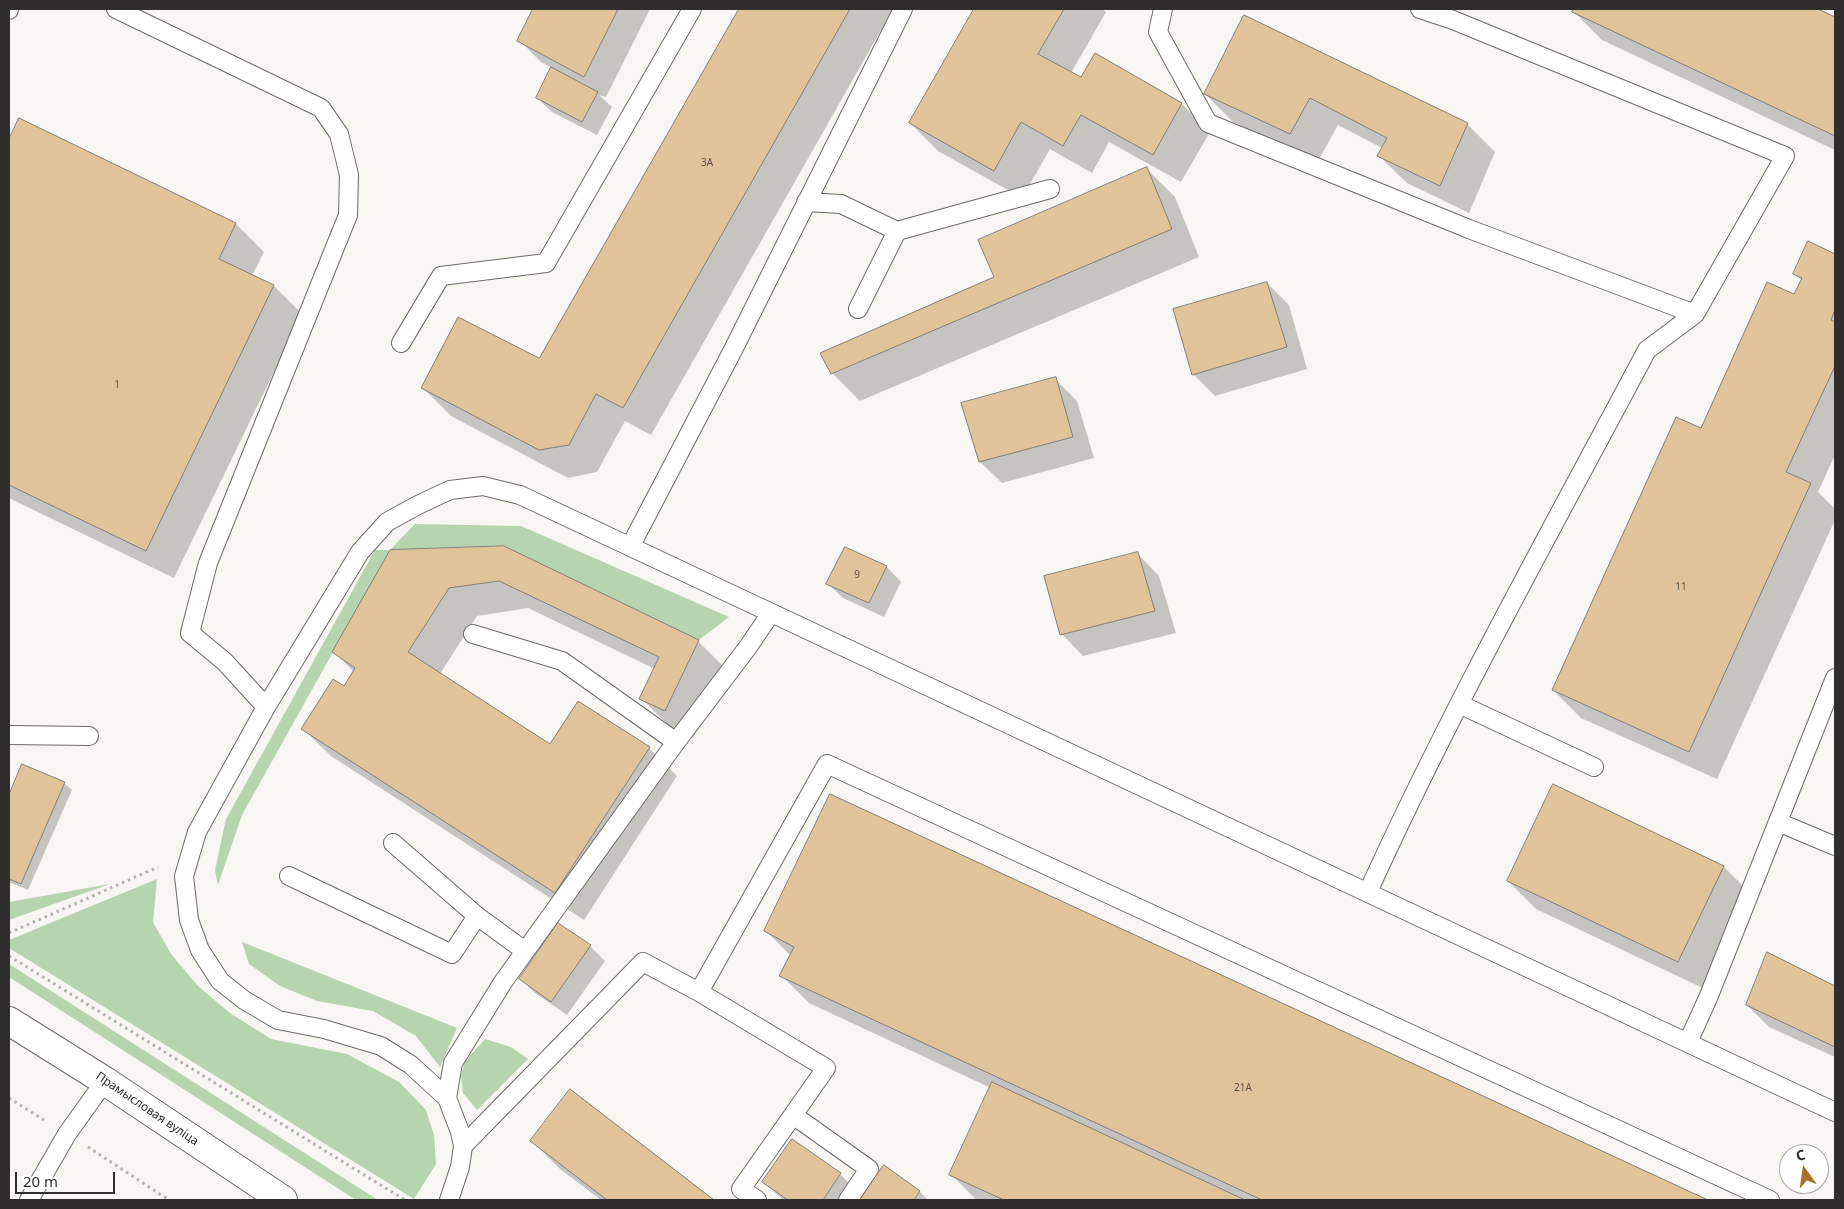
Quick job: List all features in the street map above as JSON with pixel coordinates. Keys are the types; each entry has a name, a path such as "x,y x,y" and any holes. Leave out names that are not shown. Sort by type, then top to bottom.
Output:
{"main road":[{"name":"Прамысловая вуліца","path":"9,1021 105,1081 283,1200"}],"lane":[{"path":"116,9 321,108 339,134 349,175 348,215 208,563 190,633 225,662 266,707"},
{"path":"401,343 441,276 546,263 692,9"},
{"path":"630,546 733,350 903,9"},
{"path":"1163,9 1158,32 1208,123 1469,229 1695,314"},
{"path":"1368,892 1459,704 1647,350 1695,314 1785,156 1455,14 1420,9"},
{"path":"806,202 841,204 897,231 1050,188"},
{"path":"858,309 897,231"},
{"path":"450,1200 460,1167 463,1146 460,1132 447,1098 411,1065 381,1046 333,1032 278,1020 244,1000 220,981 200,950 189,920 184,876 197,832 266,707 360,552 387,522 418,504 450,490 482,486 520,495 1835,1112"},
{"path":"447,1098 453,1063 498,990 771,613"},
{"path":"473,634 562,661 676,742"},
{"path":"1688,1042 1708,998 1835,678"},
{"path":"1459,704 1594,767"},
{"path":"9,735 90,736"},
{"path":"699,992 827,764 1770,1200"},
{"path":"1778,822 1835,846"},
{"path":"393,843 477,916 525,951"},
{"path":"288,876 452,954 477,916"},
{"path":"463,1146 643,962 699,992 826,1068 741,1189 757,1200"},
{"path":"30,1200 68,1134 105,1081"},
{"path":"793,1115 869,1169 848,1200"}],"path":[{"path":"9,933 156,869 163,863"},
{"path":"9,956 405,1200"}],"green space":[{"path":"415,524 521,526 729,617 699,640 504,546 390,550"},
{"path":"375,550 390,550 242,815 218,885 215,870 226,819"},
{"path":"157,879 153,922 171,954 198,986 230,1013 271,1039 347,1054 399,1082 426,1110 434,1135 436,1164 414,1199 9,948 9,940"},
{"path":"110,884 9,920 9,902"},
{"path":"242,942 457,1028 440,1067 416,1036 373,1011 317,1001 280,986 249,964"},
{"path":"9,964 378,1200 356,1200 9,977"},
{"path":"485,1039 511,1047 528,1059 477,1110 463,1093 461,1077 465,1061"}],"building":[{"path":"533,9 618,9 584,77 517,41"},
{"path":"739,9 850,9 623,408 596,394 569,445 539,450 421,388 458,317 539,358"},
{"path":"974,9 1064,9 1038,54 1081,77 1095,53 1182,103 1153,155 1081,115 1063,146 1021,122 994,171 909,123"},
{"path":"1574,9 1818,9 1835,17 1835,136 1572,12"},
{"path":"1244,15 1468,123 1440,186 1377,156 1387,138 1310,98 1290,134 1204,94"},
{"path":"551,67 598,92 582,122 536,98"},
{"path":"19,118 236,223 219,259 274,285 146,551 9,485 9,139"},
{"path":"1147,167 1172,229 831,374 820,353 994,277 978,240"},
{"path":"1808,241 1835,254 1835,310 1831,320 1835,322 1835,366 1786,472 1811,483 1689,752 1552,690 1676,417 1701,428 1767,282 1794,294 1802,278 1793,274"},
{"path":"1267,282 1287,347 1192,375 1173,309"},
{"path":"1056,377 1073,437 979,462 961,403"},
{"path":"504,546 699,640 665,711 639,699 659,657 499,581 449,588 408,652 550,744 578,701 650,747 555,893 301,729 333,679 344,686 355,668 332,652 390,550"},
{"path":"845,547 887,566 869,603 826,584"},
{"path":"1138,552 1155,611 1060,635 1044,576"},
{"path":"22,764 65,782 21,884 9,879 9,795"},
{"path":"1553,784 1724,866 1678,962 1507,881"},
{"path":"830,794 1708,1200 1262,1200 779,976 794,947 764,931"},
{"path":"558,923 591,945 551,1002 519,979"},
{"path":"1767,952 1835,986 1835,1047 1746,1005"},
{"path":"992,1082 1243,1200 1004,1200 949,1175"},
{"path":"570,1089 714,1200 607,1200 530,1141"},
{"path":"792,1139 841,1173 823,1200 788,1200 762,1182"},
{"path":"884,1165 920,1191 914,1200 859,1200"}]}
